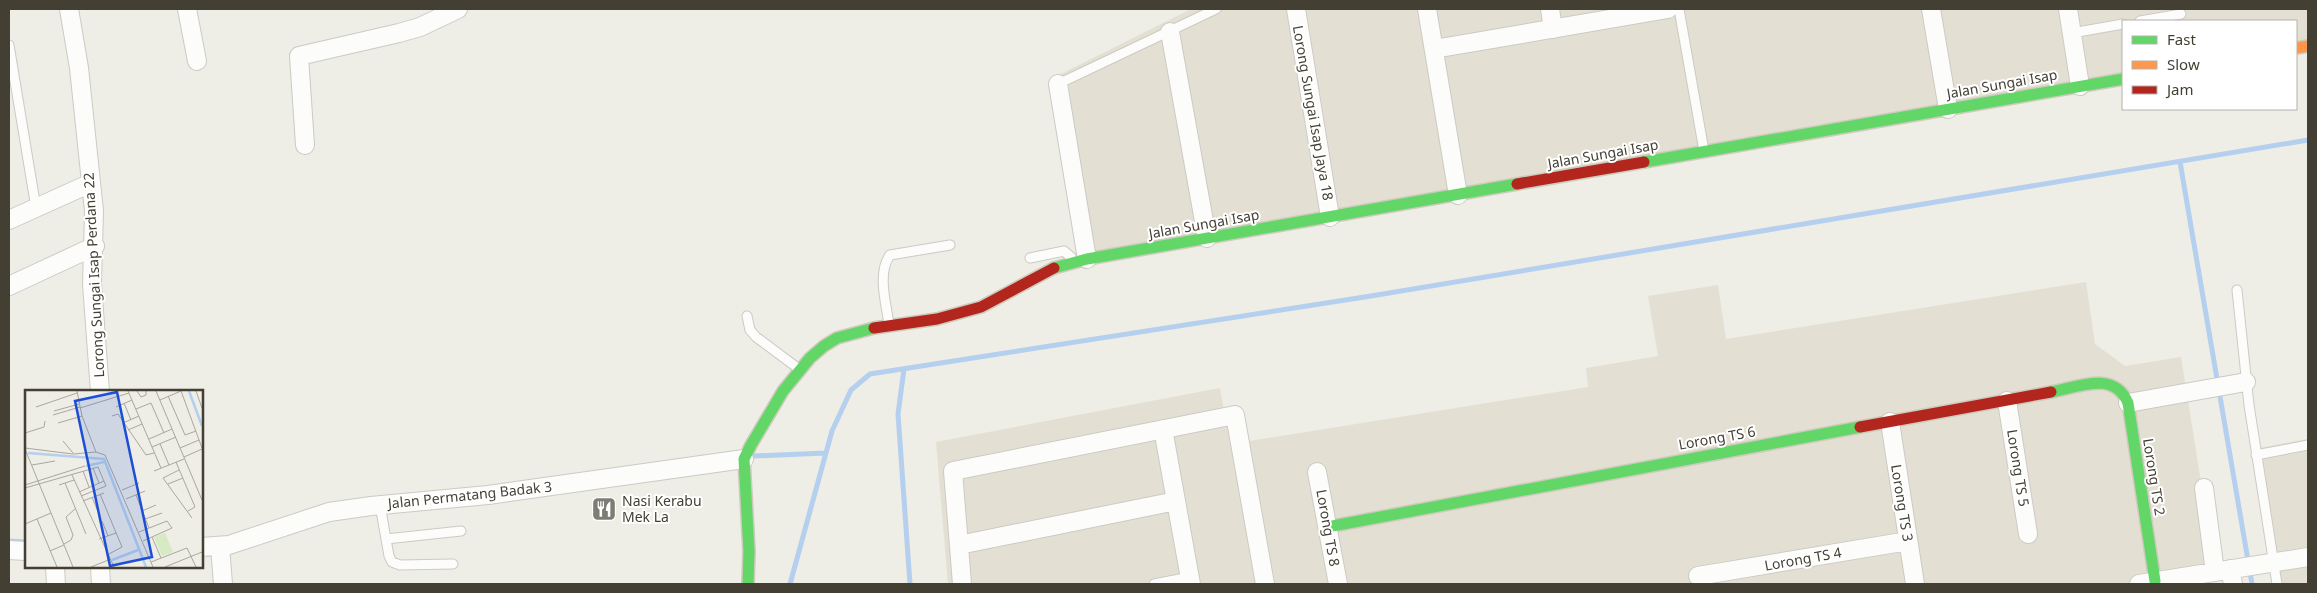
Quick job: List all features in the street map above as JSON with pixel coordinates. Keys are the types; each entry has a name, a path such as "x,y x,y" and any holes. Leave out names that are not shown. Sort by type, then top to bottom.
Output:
{"street":[{"name":"Lorong Sungai Isap Perdana 22","path":"70,9 79,68 91,183 95,246 92,291 100,390"},
{"path":"187,9 197,60"},
{"path":"305,145 299,56 399,33 438,13 458,9"},
{"name":"Lorong Sungai Isap Jaya 18","path":"1296,9 1330,217"},
{"path":"1428,9 1458,195"},
{"path":"1550,9 1553,29"},
{"path":"1434,48 1668,9"},
{"path":"1931,9 1948,109"},
{"path":"2068,9 2080,86"},
{"path":"1170,32 1207,238"},
{"name":"Jalan Sungai Isap","path":"744,459 750,446 799,369 820,346 836,338 932,320 968,311 998,300 1049,270 1082,260 2122,78"},
{"path":"1058,84 1082,260"},
{"path":"9,220 91,183"},
{"path":"9,286 95,246"},
{"name":"Lorong TS 6","path":"1327,527 2007,402 2103,382 2112,383"},
{"name":"Lorong TS 2","path":"2112,383 2124,394 2128,403 2147,583"},
{"path":"2128,403 2210,390 2239,383"},
{"name":"Lorong TS 5","path":"2007,402 2028,534"},
{"path":"962,584 952,471 1235,415 1265,584"},
{"name":"Lorong TS 3","path":"1890,422 1915,584"},
{"path":"1163,429 1191,581"},
{"path":"744,459 749,551 748,584"},
{"name":"Jalan Permatang Badak 3","path":"202,547 220,546 329,512 380,505 488,495 744,459"},
{"name":"Lorong TS 8","path":"1317,472 1338,584"},
{"path":"2204,488 2229,574"},
{"path":"959,545 1176,501"},
{"name":"Lorong TS 4","path":"1698,576 1908,541"},
{"path":"220,546 223,584"},
{"path":"9,550 25,551"},
{"path":"2147,583 2229,574 2308,556"},
{"path":"55,568 56,584"},
{"path":"100,568 101,584"}],"lane":[{"path":"1058,84 1216,9"},
{"path":"1680,9 1704,152"},
{"path":"2146,20 2181,14"},
{"path":"2072,33 2122,24"},
{"path":"9,45 36,208"},
{"path":"890,327 883,273 884,263 890,255 950,245"},
{"path":"1030,258 1064,251 1082,260"},
{"path":"2237,290 2239,383 2256,456 2271,563 2277,584"},
{"path":"747,316 750,330 756,337 799,369"},
{"path":"2256,456 2308,445"},
{"path":"380,505 389,556 392,562 400,565 453,564"},
{"path":"386,539 461,531"},
{"path":"1154,584 1191,581"}],"shaded area":[{"path":"1191,9 2308,9 2308,47 2297,49 2297,20 2122,20 2122,78 1089,257 1061,74"},
{"path":"2086,282 2095,344 2125,366 2181,357 2214,563 2175,584 948,584 936,442 1220,388 1230,444 1588,387 1586,368 1658,356 1648,296 1718,285 1726,339"},
{"path":"2308,439 2308,584 2282,584 2259,448"}],"waterway":[{"path":"790,584 832,431 851,390 870,374 1371,296 2308,140"},
{"path":"2180,162 2252,584"},
{"path":"904,369 898,414 910,584"},
{"path":"754,456 826,453"},
{"path":"9,541 25,542"}],"traffic: fast":[{"path":"1644,162 2122,79"},
{"path":"1054,268 1087,259 1517,184"},
{"path":"748,584 749,551 744,459 783,391 810,358 837,338 874,328"},
{"path":"2051,392 2095,383 2105,384 2114,387 2122,393 2128,403 2155,581"},
{"path":"1327,527 1860,427"}],"traffic: slow":[{"path":"2297,48 2308,46"}],"traffic: jam":[{"path":"1517,184 1644,162"},
{"path":"874,328 937,319 981,307 1054,268"},
{"path":"1860,427 2051,392"}],"place":[{"name":"Nasi Kerabu Mek La","path":"604,509"}]}
